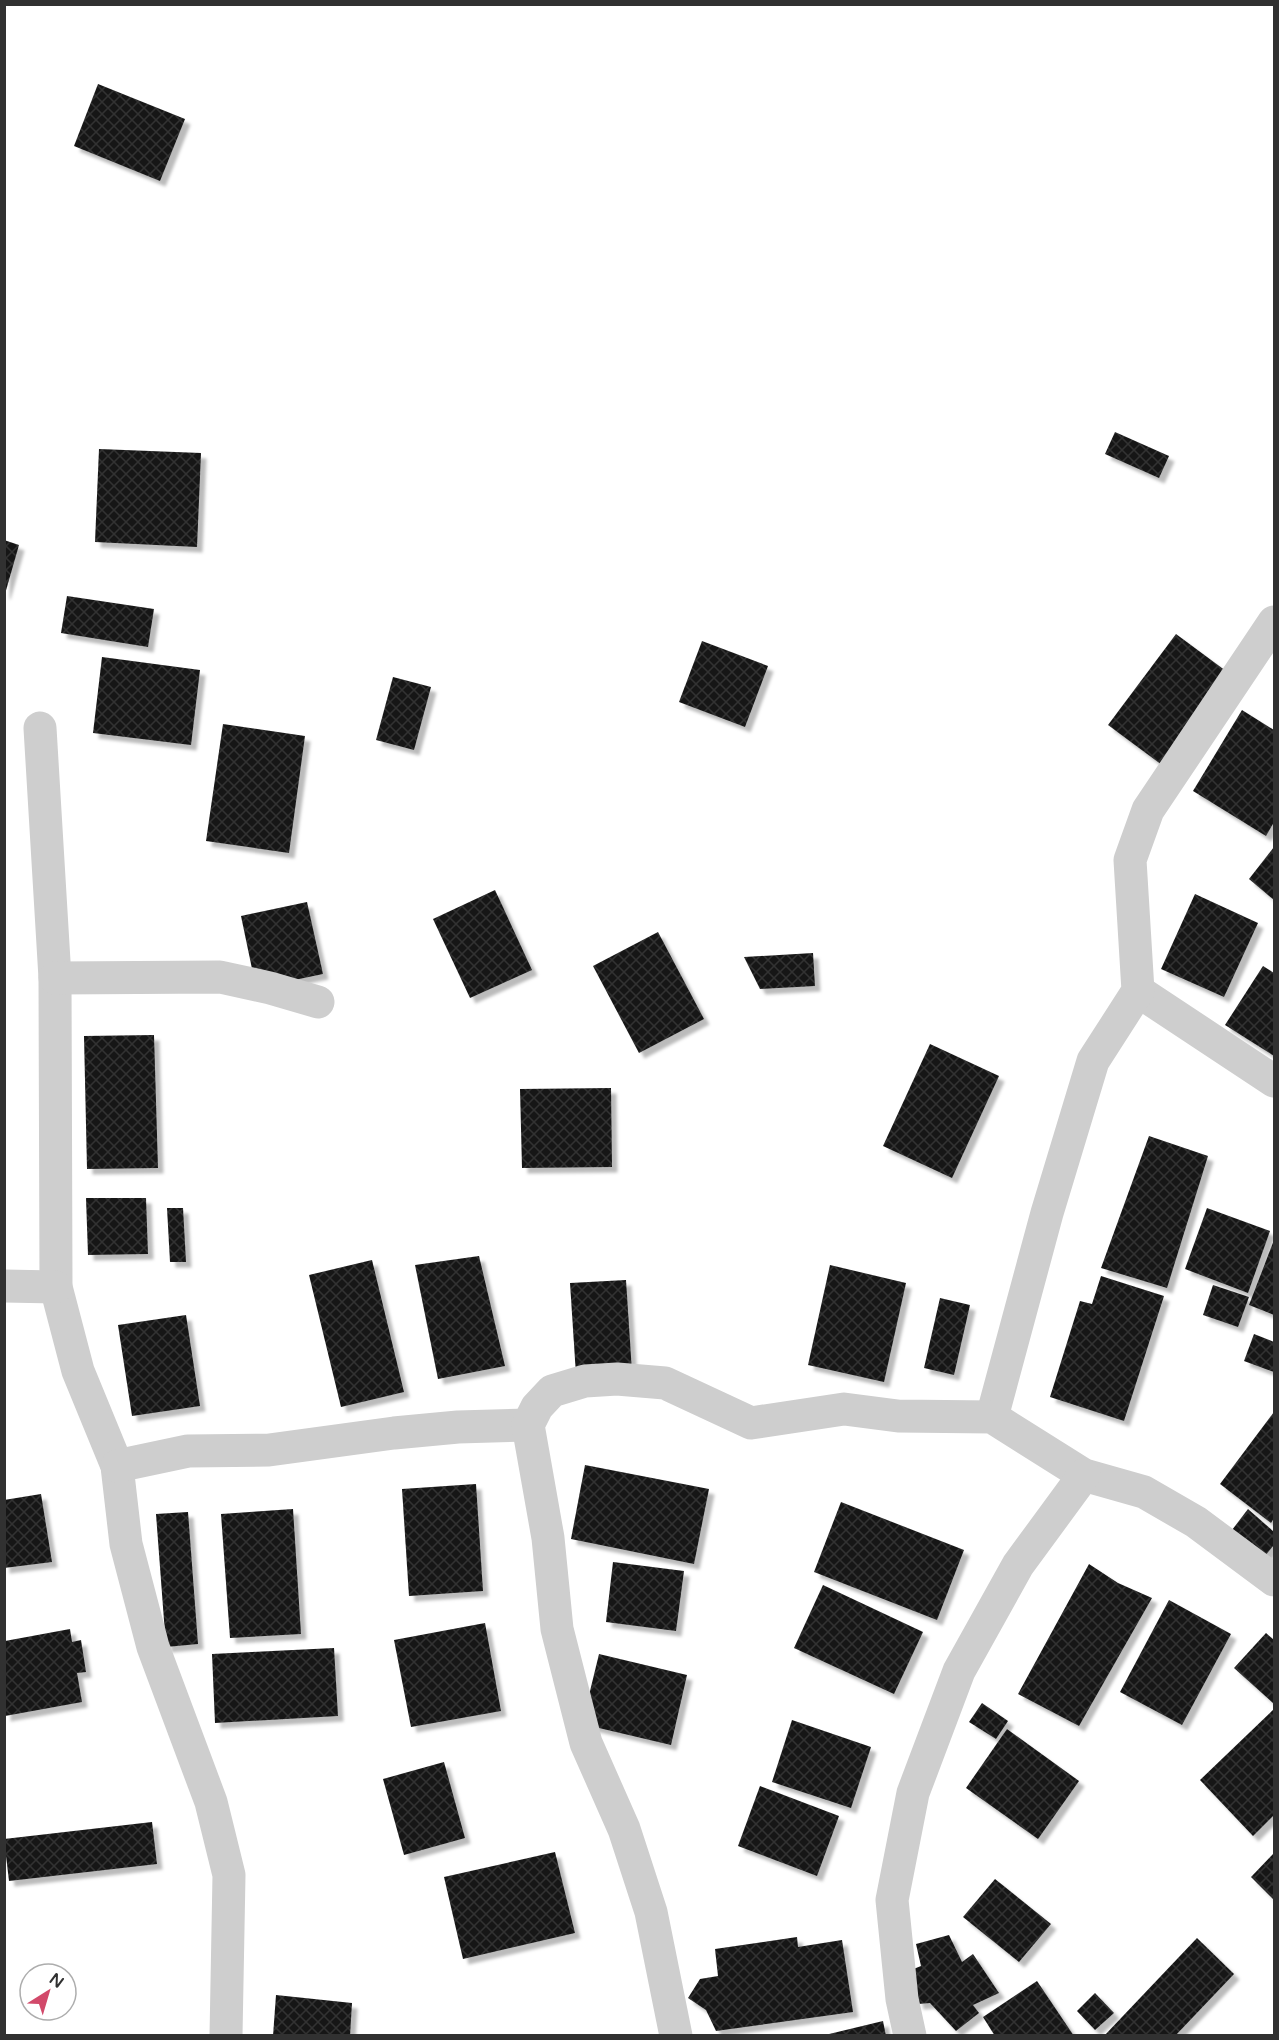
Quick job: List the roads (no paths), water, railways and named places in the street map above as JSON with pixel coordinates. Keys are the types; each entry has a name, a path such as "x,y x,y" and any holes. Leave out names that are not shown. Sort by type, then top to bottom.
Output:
{"street":[{"path":"992,1416 1047,1213 1093,1061 1138,991 1130,861 1135,841 1148,810 1275,622"},
{"path":"40,728 55,978 56,1287 78,1371 117,1466 126,1544 153,1647 211,1802 229,1875 226,2036"},
{"path":"55,978 220,977 318,1002"},
{"path":"1138,991 1275,1081"},
{"path":"4,1286 56,1287"},
{"path":"676,2036 651,1912 624,1829 586,1743 557,1629 548,1538 528,1425 537,1407 552,1391 585,1381 617,1379 665,1383 751,1423 844,1409 898,1416 992,1416 1084,1475 1144,1491 1196,1522 1275,1580"},
{"path":"117,1466 188,1451 269,1450 394,1433 458,1427 528,1425"},
{"path":"910,2036 902,1999 892,1900 914,1793 959,1671 1018,1565 1084,1475"}]}
